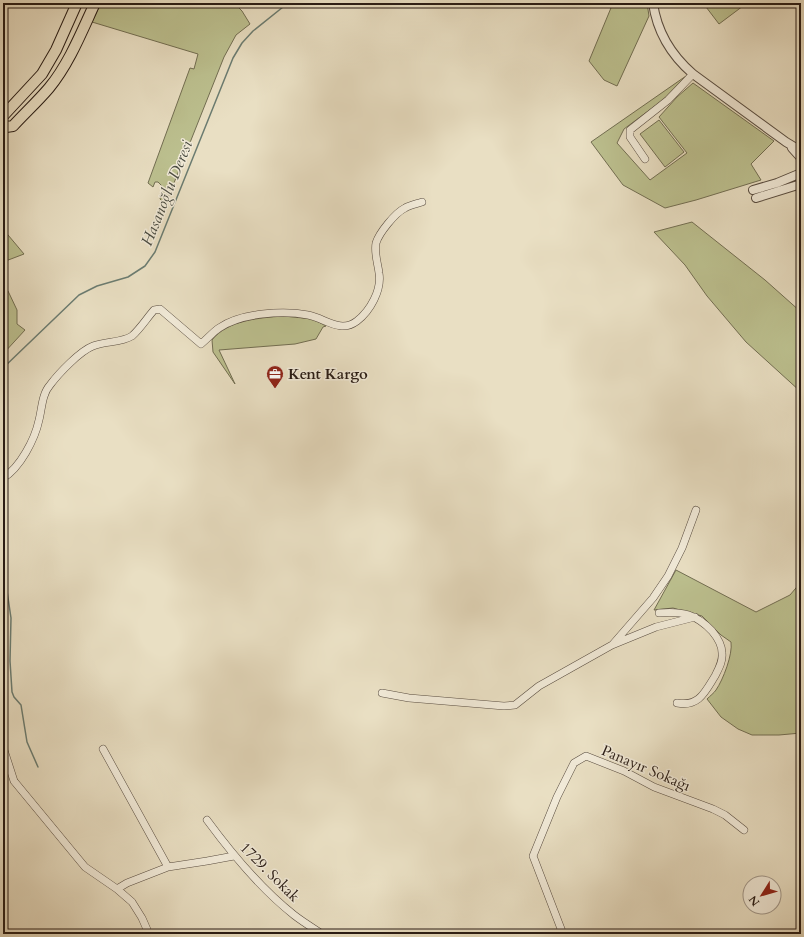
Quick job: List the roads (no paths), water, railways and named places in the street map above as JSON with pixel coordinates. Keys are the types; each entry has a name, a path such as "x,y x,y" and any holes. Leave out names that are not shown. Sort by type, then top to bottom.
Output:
{"main road":[{"path":"3,116 42,74 56,50 76,3"},
{"path":"3,137 8,126 50,87 75,44 94,3"}],"street":[{"path":"653,3 661,34 682,64 693,74 786,142 801,151"},
{"path":"646,159 630,137 630,130 668,100 693,74"},
{"path":"786,142 801,158"},
{"path":"801,173 755,194 801,184"},
{"path":"3,478 15,469 35,434 49,386 82,352 94,346 110,343 131,336 154,310 160,309 201,344 219,328 227,324 236,320 263,314 278,313 309,315 340,326 350,325 357,321 374,299 380,284 376,243 382,232 396,214 404,208 422,202"},
{"path":"612,645 653,598 668,576 682,548 696,510"},
{"path":"659,613 680,613 695,617 702,621 716,636 722,652 722,661 704,695 691,703 677,703"},
{"path":"382,693 416,699 504,706 515,705 539,686 612,645 656,627 695,617"},
{"path":"3,747 14,781 84,867 117,889 132,902 142,918 149,934"},
{"path":"103,749 168,867"},
{"name":"Panayır Sokağı","path":"563,934 533,856 557,797 574,763 586,756 624,771 659,789 713,809 725,815 744,830"},
{"name":"1729. Sokak","path":"208,820 234,856 294,914 322,934"},
{"path":"117,889 127,883 168,867 207,862 234,856"}],"waterway":[{"name":"Hasanoğlu Deresi","path":"3,368 79,295 97,286 128,277 145,266 155,252 233,58 242,43 253,31 288,3"},
{"path":"3,564 11,618 10,661 12,692 14,697 21,705 27,742 38,767"}],"place":[{"name":"Kent Kargo","path":"275,389"}]}
